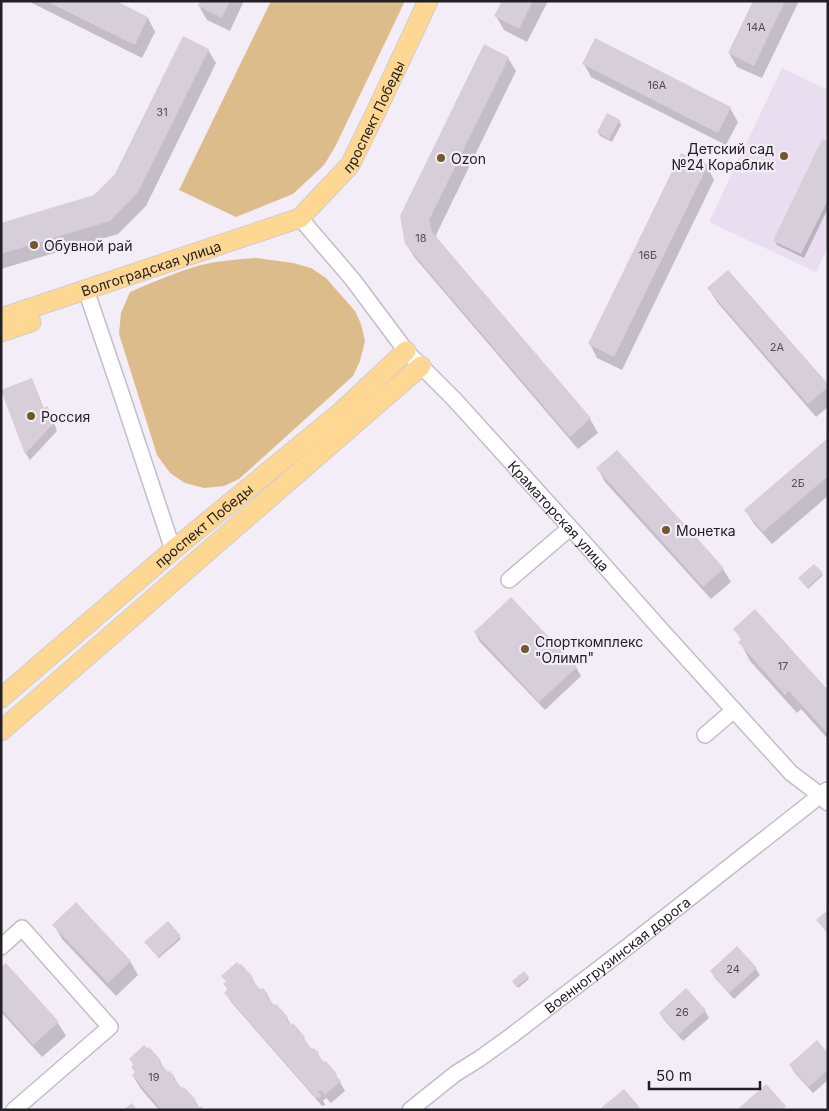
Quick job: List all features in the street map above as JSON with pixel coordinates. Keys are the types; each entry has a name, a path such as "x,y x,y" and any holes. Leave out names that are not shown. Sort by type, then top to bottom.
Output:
{"main road":[{"name":"проспект Победы","path":"300,218 350,165 376,114 428,1"},
{"name":"Волгоградская улица","path":"1,318 88,295 300,218"},
{"path":"1,332 88,295"},
{"name":"проспект Победы","path":"1,698 173,550 342,411 406,351"},
{"path":"1,731 421,366"},
{"path":"173,550 191,566"}],"street":[{"name":"Краматорская улица","path":"300,218 352,280 406,351 454,399 791,773 825,796"},
{"path":"88,295 173,550"},
{"path":"509,580 570,528"},
{"path":"705,735 734,710"},
{"name":"Военногрузинская дорога","path":"410,1110 455,1074 511,1036 825,796"},
{"path":"1,947 22,928 110,1027 14,1110"}],"shaded area":[{"path":"271,1 405,1 335,147 324,165 293,194 236,217 179,190"},
{"name":"Детский сад №24 Кораблик","path":"782,68 828,90 828,247 816,272 709,222"},
{"path":"256,258 293,263 311,268 326,278 355,311 361,324 365,341 360,361 353,376 239,479 224,486 204,488 185,483 170,473 157,455 119,334 121,313 130,292 156,281 201,265 228,260"}],"building":[{"path":"46,1 116,1 148,17 135,45"},
{"path":"200,1 230,1 222,18 198,6"},
{"path":"502,1 533,1 519,29 494,16"},
{"path":"753,1 785,1 754,66 728,53"},
{"path":"183,36 209,49 138,192 110,221 1,254 1,223 94,195 115,174"},
{"path":"595,38 731,107 718,133 582,64"},
{"path":"484,44 509,57 429,220 432,232 591,418 570,437 405,244 400,216"},
{"path":"607,113 620,120 609,139 597,132"},
{"path":"822,139 828,142 828,200 801,254 773,241"},
{"path":"681,153 708,165 614,357 588,344"},
{"path":"728,270 828,384 828,387 808,404 707,288"},
{"name":"Россия","path":"32,378 43,408 48,406 54,423 25,454 1,390"},
{"path":"828,438 828,476 763,532 744,510"},
{"path":"617,450 724,568 703,587 596,468"},
{"path":"814,564 823,573 807,588 798,578"},
{"name":"Спорткомплекс \"Олимп\"","path":"511,597 577,667 539,702 474,632"},
{"path":"755,609 828,690 828,734 789,691 785,695 738,642 742,639 733,629"},
{"path":"76,902 131,961 108,983 52,925"},
{"path":"828,910 828,934 816,920"},
{"path":"168,921 181,936 158,957 144,942"},
{"path":"737,946 757,968 729,993 710,971"},
{"path":"237,962 253,977 251,979 261,990 263,988 274,1005 276,1004 288,1017 286,1019 292,1025 293,1023 312,1049 314,1048 319,1053 318,1055 324,1062 326,1061 337,1074 336,1076 341,1081 325,1095 321,1090 318,1092 322,1096 316,1098 224,993 228,989 223,984 226,981 221,976"},
{"path":"6,963 59,1022 33,1045 1,1009 1,967"},
{"path":"524,971 529,977 516,987 512,981"},
{"path":"686,988 706,1010 678,1035 659,1013"},
{"path":"817,1040 828,1053 828,1070 809,1087 789,1065"},
{"path":"144,1045 147,1048 149,1047 161,1060 159,1062 175,1077 173,1078 196,1100 194,1102 199,1108 201,1106 204,1110 162,1110 132,1075 135,1072 131,1067 134,1064 129,1059"},
{"path":"766,1084 786,1106 782,1110 738,1109"},
{"path":"624,1089 642,1110 599,1110"},
{"path":"132,1103 137,1110 123,1110"}],"place":[{"name":"Детский сад №24 Кораблик","path":"784,156"},
{"name":"Ozon","path":"441,158"},
{"name":"Обувной рай","path":"34,245"},
{"name":"Россия","path":"31,416"},
{"name":"Монетка","path":"666,530"},
{"name":"Спорткомплекс \"Олимп\"","path":"525,649"}]}
